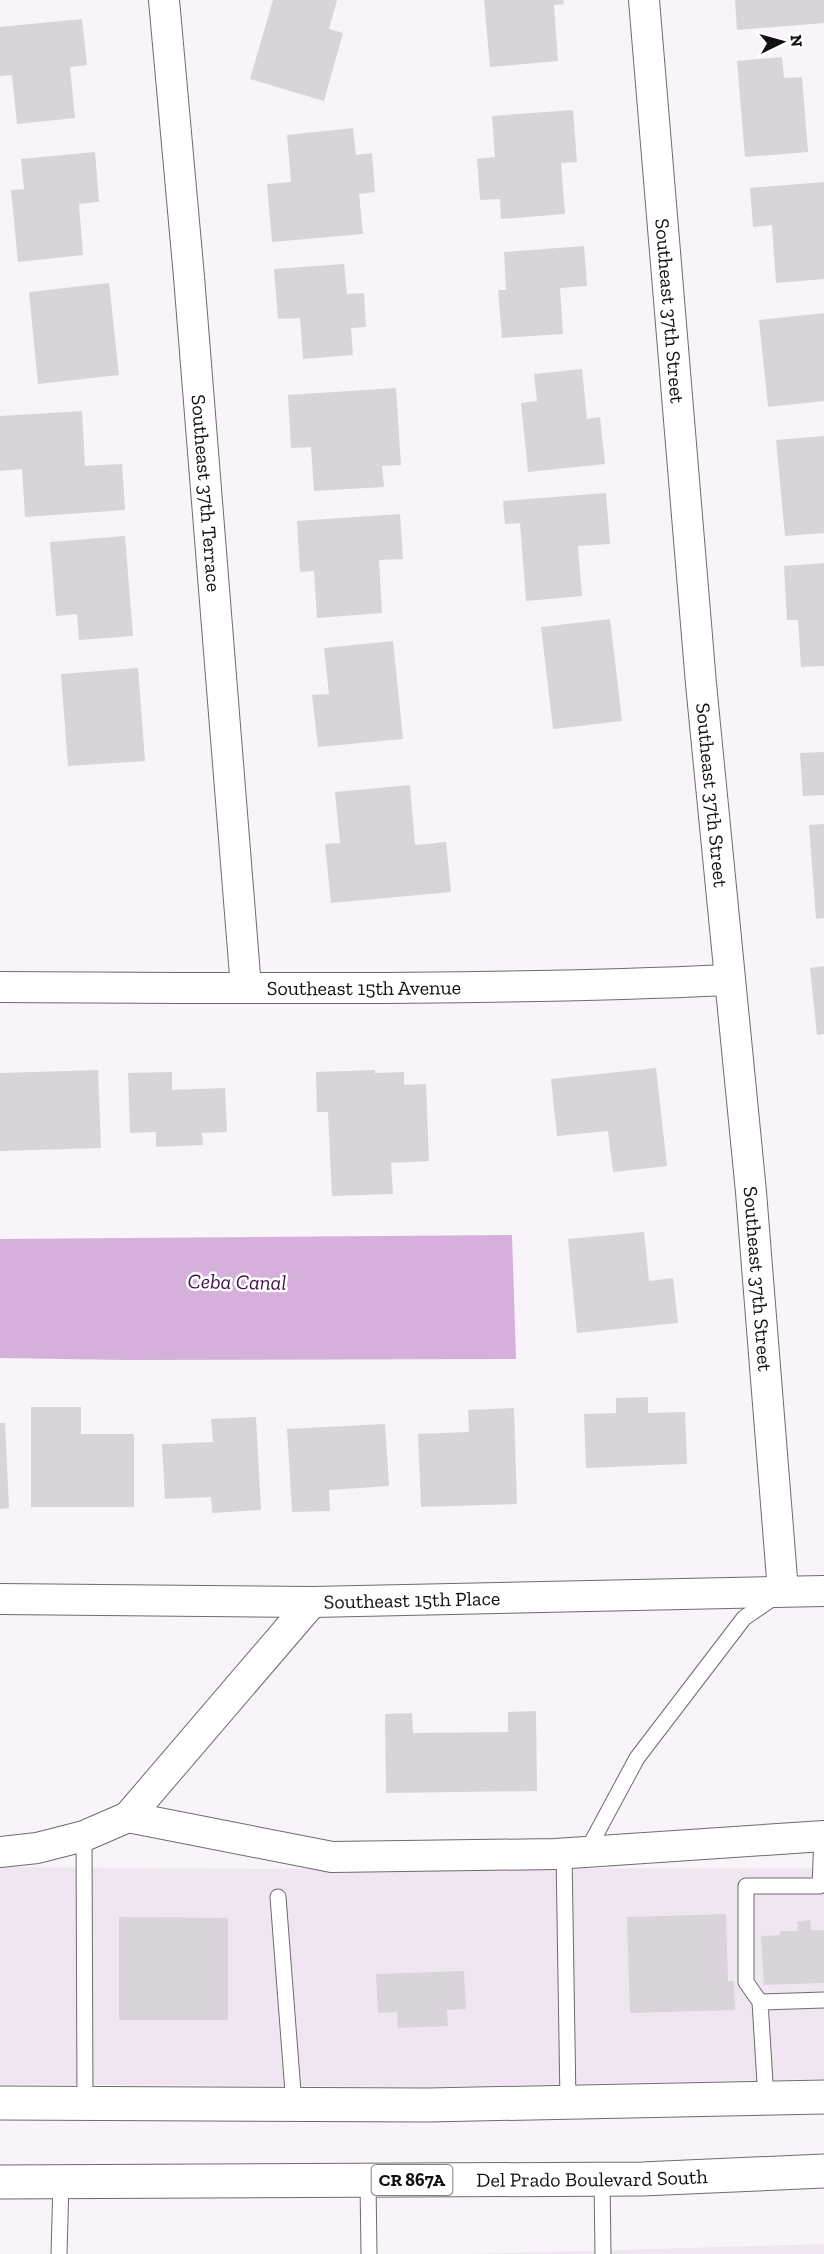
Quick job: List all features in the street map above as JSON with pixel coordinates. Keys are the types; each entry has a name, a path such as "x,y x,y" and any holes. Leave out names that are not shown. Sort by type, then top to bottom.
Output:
{"main road":[{"path":"0,2103 294,2105 568,2103 824,2097"},
{"name":"Del Prado Boulevard South","path":"0,2182 602,2179 824,2171"}],"street":[{"name":"Southeast 37th Terrace","path":"164,0 189,277 246,988"},
{"name":"Southeast 37th Street","path":"644,0 699,660 751,1192 783,1591"},
{"name":"Southeast 15th Avenue","path":"0,987 356,989 591,986 729,980"},
{"name":"Southeast 15th Place","path":"0,1599 312,1602 824,1591"},
{"path":"0,1852 37,1848 84,1836 128,1818 312,1602"},
{"path":"128,1818 332,1857 576,1852 823,1836"}],"lane":[{"path":"568,2103 576,1852 637,1758 744,1618 783,1591"},
{"path":"84,1836 85,2104"},
{"path":"766,2099 760,2002 746,1982 746,1886 820,1886 823,1836"},
{"path":"278,1897 294,2105"},
{"path":"760,2002 824,2000"},
{"path":"602,2179 603,2254"},
{"path":"368,2181 369,2254"},
{"path":"59,2254 61,2182"}],"shaded area":[{"path":"0,1867 824,1868 824,2079 428,2087 0,2084"},
{"path":"824,2244 824,2254 468,2254"}],"water":[{"name":"Ceba Canal","path":"512,1235 516,1359 0,1358 0,1239"}],"building":[{"path":"273,0 337,0 329,29 343,33 324,101 250,79"},
{"path":"484,0 563,0 564,4 554,5 558,61 490,67"},
{"path":"735,0 824,0 824,23 737,30"},
{"path":"82,19 87,65 70,67 75,118 17,124 12,75 0,76 0,27"},
{"path":"782,57 784,78 802,77 808,152 745,157 737,61"},
{"path":"573,110 577,162 561,163 565,214 501,219 500,199 480,200 477,159 495,157 492,116"},
{"path":"353,128 356,155 372,153 375,192 359,194 363,234 272,242 267,184 291,182 287,135"},
{"path":"95,152 99,202 79,204 83,255 18,262 11,190 24,189 21,159"},
{"path":"824,182 824,279 776,283 772,225 753,227 750,188"},
{"path":"584,246 587,286 560,288 563,334 502,338 498,290 506,290 504,252"},
{"path":"344,264 347,294 364,293 366,327 351,328 353,355 303,359 300,318 278,319 274,269"},
{"path":"109,283 119,375 38,384 29,292"},
{"path":"824,313 824,401 768,407 759,320"},
{"path":"582,369 587,419 600,417 605,464 528,472 521,403 537,401 534,374"},
{"path":"396,388 401,465 382,466 384,487 314,491 311,447 291,448 288,395"},
{"path":"82,411 85,466 122,464 125,510 25,517 22,469 0,471 0,416"},
{"path":"824,436 824,533 785,536 776,440"},
{"path":"606,493 610,544 578,546 582,596 526,601 520,523 505,524 503,501"},
{"path":"400,514 403,559 379,560 382,613 317,618 314,571 300,572 297,521"},
{"path":"125,536 133,636 79,640 77,614 56,616 50,542"},
{"path":"824,563 824,666 801,667 798,620 787,620 784,566"},
{"path":"610,619 622,721 553,729 541,627"},
{"path":"393,641 403,739 318,747 312,695 329,694 324,648"},
{"path":"138,668 145,761 68,766 61,674"},
{"path":"824,752 824,795 803,796 800,753"},
{"path":"410,785 415,845 446,842 451,892 331,903 325,844 340,843 335,792"},
{"path":"824,824 824,918 816,919 809,825"},
{"path":"824,966 824,1034 817,1035 810,968"},
{"path":"656,1068 667,1166 613,1172 608,1131 557,1136 551,1079"},
{"path":"98,1070 101,1148 0,1151 0,1073"},
{"path":"375,1070 375,1073 404,1072 404,1085 426,1084 429,1161 391,1163 393,1194 332,1196 328,1112 317,1112 316,1072"},
{"path":"172,1072 172,1090 225,1088 227,1132 202,1133 203,1145 156,1147 156,1132 130,1133 128,1073"},
{"path":"644,1232 649,1281 673,1278 678,1323 577,1333 568,1239"},
{"path":"648,1397 648,1413 685,1412 687,1464 586,1468 584,1414 616,1413 616,1398"},
{"path":"31,1407 81,1407 81,1434 134,1434 134,1507 31,1507"},
{"path":"514,1408 517,1504 421,1507 418,1434 469,1432 468,1410"},
{"path":"256,1417 261,1510 212,1513 211,1497 165,1499 162,1444 213,1442 211,1419"},
{"path":"0,1423 5,1423 9,1508 0,1509"},
{"path":"385,1424 389,1486 329,1490 330,1511 292,1512 287,1429"},
{"path":"536,1711 537,1791 386,1793 385,1714 412,1713 413,1733 508,1732 508,1712"},
{"path":"726,1914 728,1981 734,1981 735,2010 630,2013 627,1917"},
{"path":"119,1917 228,1918 228,2020 119,2020"},
{"path":"810,1920 811,1930 824,1930 824,1983 764,1985 761,1936 780,1935 780,1931 798,1931 797,1922"},
{"path":"464,1971 466,2009 447,2010 448,2026 398,2028 397,2012 378,2013 376,1974"}]}
